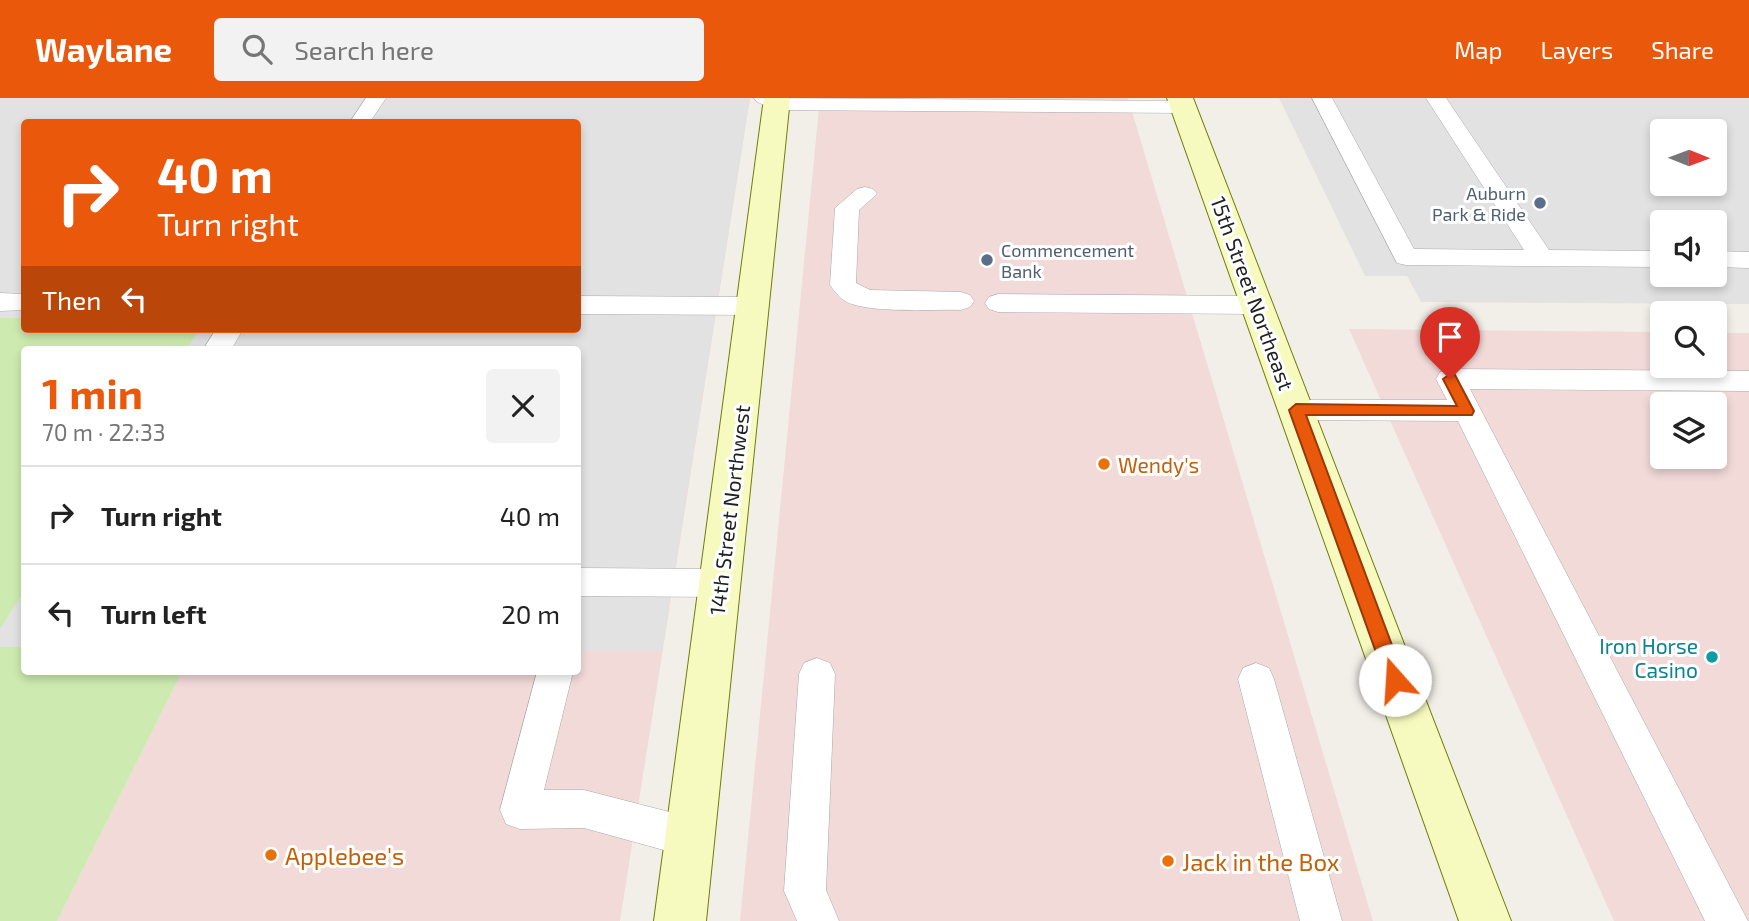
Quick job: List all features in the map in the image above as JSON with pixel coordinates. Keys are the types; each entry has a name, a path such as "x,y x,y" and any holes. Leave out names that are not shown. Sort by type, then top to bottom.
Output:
{"street":[{"name":"14th Street Northwest","path":"680,921 753,306 772,100"},
{"name":"15th Street Northeast","path":"1182,102 1485,921"}],"lane":[{"path":"362,119 376,98"},
{"path":"1322,98 1406,257 1650,259"},
{"path":"1436,98 1542,258"},
{"path":"772,100 1182,102"},
{"path":"865,194 847,208 843,285 856,298 961,301"},
{"path":"1727,259 1749,260"},
{"path":"0,302 21,302"},
{"path":"998,303 1257,305"},
{"path":"581,305 753,306"},
{"path":"1734,918 1450,379 1749,381"},
{"path":"1296,410 1466,411"},
{"path":"581,582 721,583"},
{"path":"817,674 805,891 818,921"},
{"path":"554,675 520,810 584,809 689,837"},
{"path":"1256,679 1321,921"}],"shaded area":[{"path":"0,98 750,98 620,921 57,921 180,675 581,675 581,346 189,346 197,333 581,333 581,119 21,119 21,318 0,318"},
{"path":"0,98 750,98 662,651 581,651 581,346 189,346 197,333 581,333 581,119 21,119 21,318 0,318"},
{"path":"820,98 1128,98 1373,921 740,921"},
{"name":"Auburn Park & Ride","path":"1279,98 1749,98 1749,304 1727,304 1727,301 1650,301 1650,303 1421,302 1407,276 1365,276"},
{"path":"1349,329 1650,332 1650,378 1727,378 1727,333 1749,333 1749,921 1614,921"},
{"path":"21,597 21,647 0,647 0,629"}],"green space":[{"path":"0,318 21,318 21,333 197,333 189,346 21,346 21,597 0,629"},
{"path":"0,647 21,647 21,675 180,675 57,921 0,921"}],"place":[{"name":"Auburn Park & Ride","path":"1540,203"},
{"name":"Commencement Bank","path":"987,260"},
{"name":"Wendy's","path":"1104,464"},
{"name":"Iron Horse Casino","path":"1712,657"},
{"name":"Applebee's","path":"271,855"},
{"name":"Jack in the Box","path":"1168,861"}],"route":[{"path":"1395,680 1296,410 1466,411 1450,379"}]}
